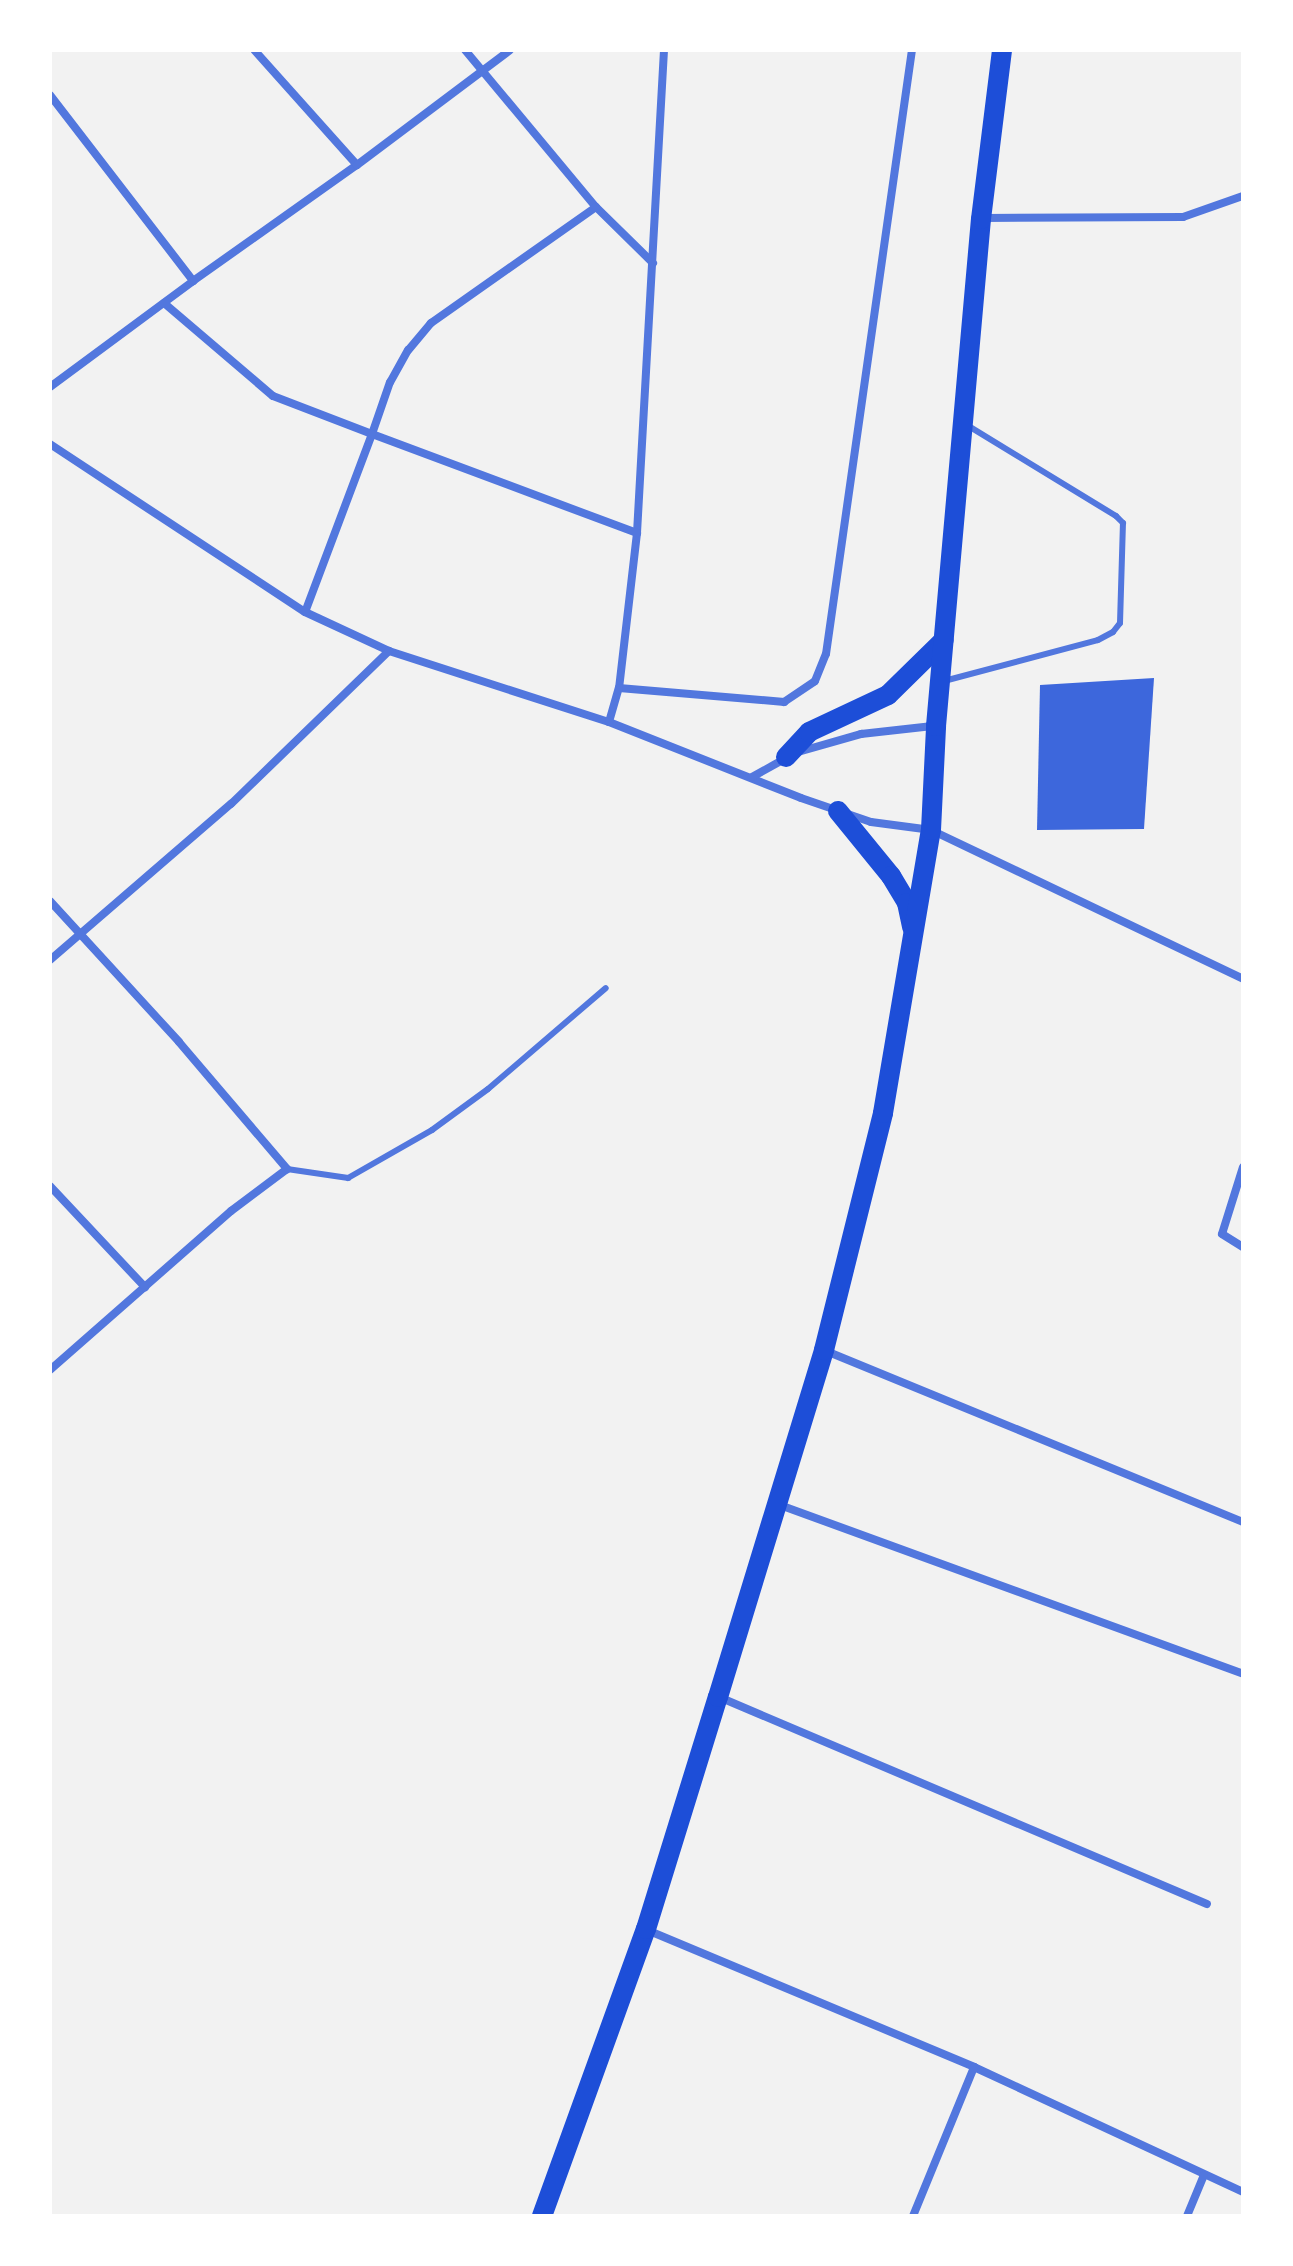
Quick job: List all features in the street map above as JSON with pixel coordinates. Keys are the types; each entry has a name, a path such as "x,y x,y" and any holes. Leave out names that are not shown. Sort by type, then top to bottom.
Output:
{"main road":[{"path":"542,2216 646,1929 718,1697 824,1350 883,1113 931,830 936,726 981,219 1002,50"},
{"path":"786,757 809,732 888,695 944,640"},
{"path":"838,811 891,876 907,903 914,932"}],"street":[{"path":"254,50 357,165"},
{"path":"465,50 596,207 653,263"},
{"path":"50,387 510,50"},
{"path":"609,722 619,688 637,533 664,50"},
{"path":"619,688 784,702 815,681 826,654 912,50"},
{"path":"50,95 193,281"},
{"path":"981,219 1183,217 1243,196"},
{"path":"305,612 390,382 408,350 431,323 596,207"},
{"path":"164,303 273,396 637,533"},
{"path":"50,444 305,612 389,651 609,722 871,822 931,830 1243,979"},
{"path":"50,960 231,804 389,651"},
{"path":"752,777 786,757 825,742 861,734 936,726"},
{"path":"50,901 179,1042 287,1169 231,1211 50,1370"},
{"path":"1243,1167 1222,1234 1243,1247"},
{"path":"50,1186 145,1287"},
{"path":"824,1350 1243,1522"},
{"path":"777,1504 1243,1674"},
{"path":"718,1697 1207,1904"},
{"path":"646,1929 974,2067 1243,2192"},
{"path":"913,2216 974,2067"},
{"path":"1187,2216 1204,2175"}],"lane":[{"path":"940,682 1098,640 1113,632 1120,623 1123,523 964,423"},
{"path":"287,1169 348,1178 432,1130 488,1089 606,988"}],"building":[{"path":"1154,678 1144,829 1037,830 1040,685"}]}
